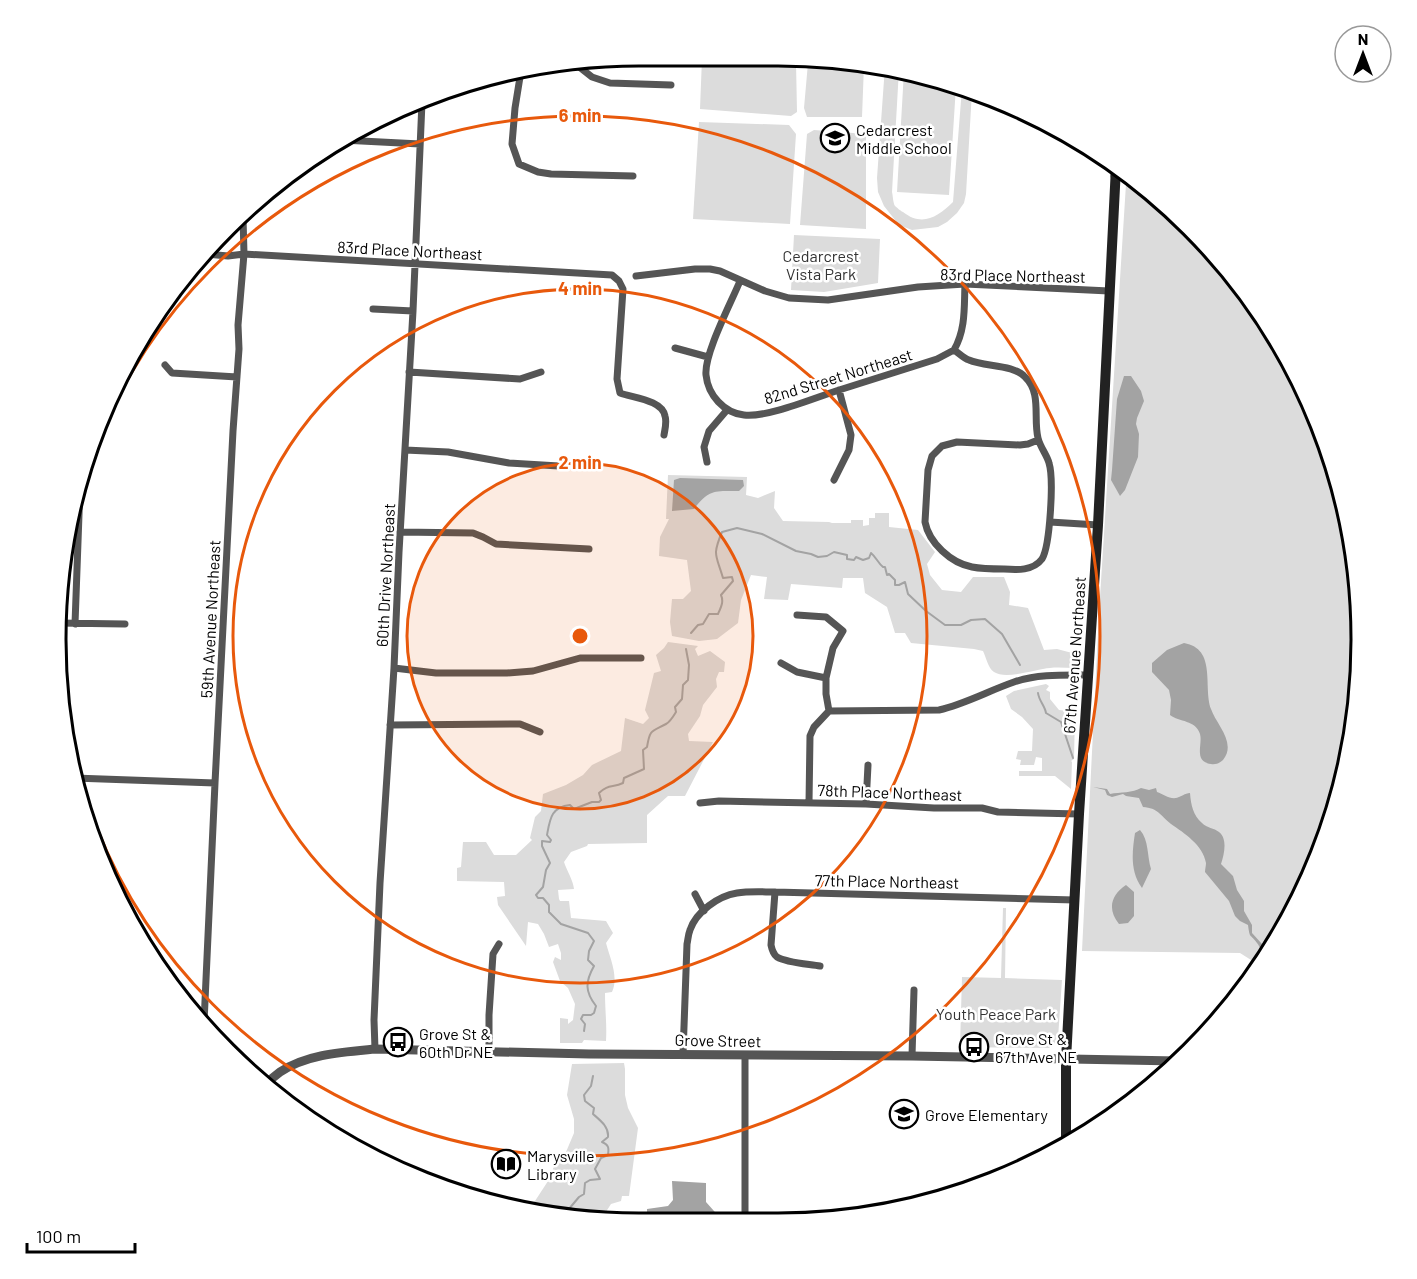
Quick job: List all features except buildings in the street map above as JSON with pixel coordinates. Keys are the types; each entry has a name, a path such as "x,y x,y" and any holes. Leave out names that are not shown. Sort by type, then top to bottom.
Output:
{"main road":[{"name":"67th Avenue Northeast","path":"1066,1135 1066,1060 1098,525 1116,177"}],"street":[{"path":"582,69 592,77 610,83 671,85"},
{"path":"520,79 513,132 513,144 519,164 538,172 551,174 633,176"},
{"name":"60th Drive Northeast","path":"375,1049 374,1020 380,883 410,372 422,109"},
{"path":"357,141 420,144"},
{"name":"59th Avenue Northeast","path":"204,1014 239,349 238,325 244,255 243,225"},
{"name":"83rd Place Northeast","path":"214,255 612,275 619,281 623,290 617,379 620,393 653,402 660,407 665,415 664,435"},
{"name":"83rd Place Northeast","path":"636,276 710,269 789,298 828,300 918,287 965,284 1109,291"},
{"path":"707,462 704,447 709,431 727,410 714,398 709,388 706,374 708,357 740,281"},
{"path":"965,284 963,328 954,350 967,360 1021,373 1033,388 1038,440 1050,465 1048,544 1041,559 1035,565 1020,570 974,568 958,562 935,545 925,522 928,470 936,451 942,446 957,442 1020,445 1038,440"},
{"path":"373,309 413,311"},
{"path":"675,348 708,357"},
{"name":"82nd Street Northeast","path":"727,410 742,415 756,416 937,359 954,350"},
{"path":"165,365 172,373 237,377"},
{"path":"410,372 520,379 542,372"},
{"path":"834,480 849,450 851,435 839,390"},
{"path":"405,450 448,452 509,463 559,466"},
{"path":"75,624 79,521"},
{"path":"1050,522 1098,525"},
{"path":"400,532 472,533 496,544 589,549"},
{"path":"796,615 826,617 843,631 833,648 826,678 829,711"},
{"path":"66,624 124,624"},
{"path":"394,668 436,673 507,673 533,671 580,658 641,658"},
{"path":"782,663 797,672 826,678"},
{"path":"809,803 810,736 814,727 829,711 939,710 955,706 1014,682 1037,677 1088,675"},
{"path":"390,724 520,724 540,732"},
{"path":"866,804 868,765"},
{"path":"84,778 215,783"},
{"name":"78th Place Northeast","path":"700,803 719,801 866,804 982,808 998,812 1079,814"},
{"path":"775,891 772,952 784,960 820,966"},
{"name":"77th Place Northeast","path":"704,911 720,899 736,893 775,891 1075,900"},
{"path":"683,1054 687,944 690,929 697,917 704,911 695,894"},
{"path":"489,1051 493,954 499,944"},
{"path":"912,1056 914,990"},
{"name":"Grove Street","path":"271,1079 281,1071 309,1059 375,1049 589,1054 912,1056 1165,1063"},
{"path":"745,1055 745,1213"}],"green space":[{"path":"702,66 796,67 797,112 791,116 700,109"},
{"path":"808,67 864,73 862,117 807,117 804,108"},
{"path":"884,76 898,79 893,201 900,210 917,219 936,216 953,202 961,96 971,100 966,194 964,203 947,222 938,227 912,230 899,225 884,206 878,192"},
{"path":"903,81 955,94 949,195 897,192"},
{"path":"699,122 789,125 796,134 790,224 693,219"},
{"path":"814,130 866,134 866,229 800,225 807,134"},
{"path":"1126,184 1156,208 1209,261 1254,321 1274,353 1292,386 1321,455 1340,528 1350,602 1351,640 1350,677 1340,751 1321,824 1307,859 1292,893 1252,961 1240,953 1082,951 1099,613"},
{"name":"Cedarcrest Vista Park","path":"794,235 880,239 878,283 824,292 791,290"},
{"path":"668,475 747,477 746,495 758,498 775,491 774,508 783,521 851,523 851,520 863,520 863,526 869,525 869,518 875,518 875,513 889,513 889,527 918,530 935,552 927,564 930,575 942,590 961,592 973,577 1004,577 1010,592 1009,605 1028,608 1044,650 1057,649 1076,654 1074,668 1053,668 1013,675 999,674 990,668 983,651 911,643 905,633 895,633 887,607 865,593 863,578 843,578 842,588 791,584 788,600 764,599 767,577 751,575 741,600 738,623 717,639 699,641 672,636 670,622 672,599 683,599 691,591 687,560 659,556 660,537 669,519 666,519"},
{"path":"668,642 698,646 695,649 698,656 710,651 725,662 724,672 719,672 716,679 717,687 703,705 700,716 688,734 689,741 713,742 685,796 668,796 647,815 647,843 588,844 571,852 564,862 574,889 558,890 559,899 569,901 571,918 606,921 613,933 606,943 615,980 612,992 605,993 606,1041 584,1040 582,1043 560,1043 560,1018 568,1019 568,1024 573,1020 575,1004 568,988 560,981 553,962 555,957 561,960 558,944 549,947 538,924 528,922 526,946 498,905 497,897 505,896 504,882 457,881 457,868 461,867 463,842 486,842 494,855 516,855 532,840 530,838 535,817 541,811 543,794 566,785 583,775 592,765 621,751 625,718 643,724 649,718 645,710 654,673 661,671 656,655"},
{"path":"1046,684 1049,686 1046,690 1050,692 1050,699 1059,710 1075,712 1071,789 1055,776 1019,776 1019,771 1042,771 1042,758 1036,757 1034,765 1020,765 1021,760 1016,759 1018,751 1032,751 1033,729 1011,709 1006,696 1014,691"},
{"name":"Youth Peace Park","path":"1003,908 1006,908 1005,978 1062,980 1058,1038 1049,1048 960,1047 962,977 1001,978"},
{"path":"624,1063 625,1095 628,1108 638,1128 629,1196 622,1196 621,1201 611,1204 606,1212 532,1203 550,1178 554,1166 566,1152 574,1133 574,1119 567,1095 572,1064"}],"shaded area":[{"path":"1124,376 1131,376 1141,391 1144,401 1136,424 1139,434 1138,457 1125,490 1120,496 1111,480 1117,399"},
{"path":"680,478 743,480 744,486 739,491 713,492 694,509 672,511 674,480"},
{"path":"1184,643 1194,647 1205,660 1211,709 1227,740 1227,754 1216,764 1205,763 1202,760 1200,756 1201,738 1198,729 1170,715 1169,690 1152,672 1152,663 1167,650"},
{"path":"1093,787 1107,789 1110,794 1130,792 1141,788 1149,790 1156,788 1157,792 1173,798 1190,793 1196,817 1204,825 1219,832 1224,839 1221,864 1233,876 1237,890 1244,901 1244,911 1252,925 1252,933 1262,944 1260,948 1250,935 1248,925 1235,916 1229,901 1205,872 1204,857 1192,840 1156,810 1143,807 1139,798 1123,794 1112,797 1107,795 1105,790"},
{"path":"1140,830 1146,843 1151,869 1142,888 1135,875 1133,862 1135,833"},
{"path":"1126,885 1134,892 1134,916 1128,923 1119,924 1113,913 1112,903 1117,893"},
{"path":"672,1181 706,1183 706,1202 716,1213 647,1213 647,1209 668,1206 673,1200"}],"waterway":[{"path":"691,633 698,625 703,624 709,614 718,614 722,602 721,595 733,581 732,577 723,578 716,551 722,532 737,528 762,534 796,551 818,557 834,552 847,555 847,559 854,560 856,557 863,560 869,558 871,553 885,567 887,575 889,574 895,580 895,585 905,582 908,594 945,625 961,625 971,620 985,619 1002,634 1020,665"},
{"path":"584,1031 585,1024 581,1019 583,1015 594,1013 596,1006 588,991 589,977 594,966 588,960 589,951 594,941 588,933 561,924 549,912 549,905 543,898 538,898 536,895 543,887 546,870 550,863 542,841 550,842 547,835 549,824 552,815 559,808 570,805 574,809 592,802 599,802 601,800 599,793 602,790 623,783 624,778 644,769 643,750 647,747 650,734 670,721 676,712 675,707 682,699 683,685 688,680 689,665 686,649"},
{"path":"1038,693 1046,713 1061,722 1073,758"},
{"path":"569,1208 584,1194 585,1183 600,1179 595,1169 601,1158 608,1155 608,1147 602,1142 608,1137 607,1130 593,1114 594,1108 585,1101 584,1095 591,1086 593,1076"}],"place":[{"name":"Cedarcrest Middle School","path":"835,138"},
{"name":"Grove St & 60th Dr NE","path":"398,1042"},
{"name":"Grove St & 67th Ave NE","path":"974,1047"},
{"name":"Grove Elementary","path":"904,1114"},
{"name":"Marysville Library","path":"506,1164"}]}
